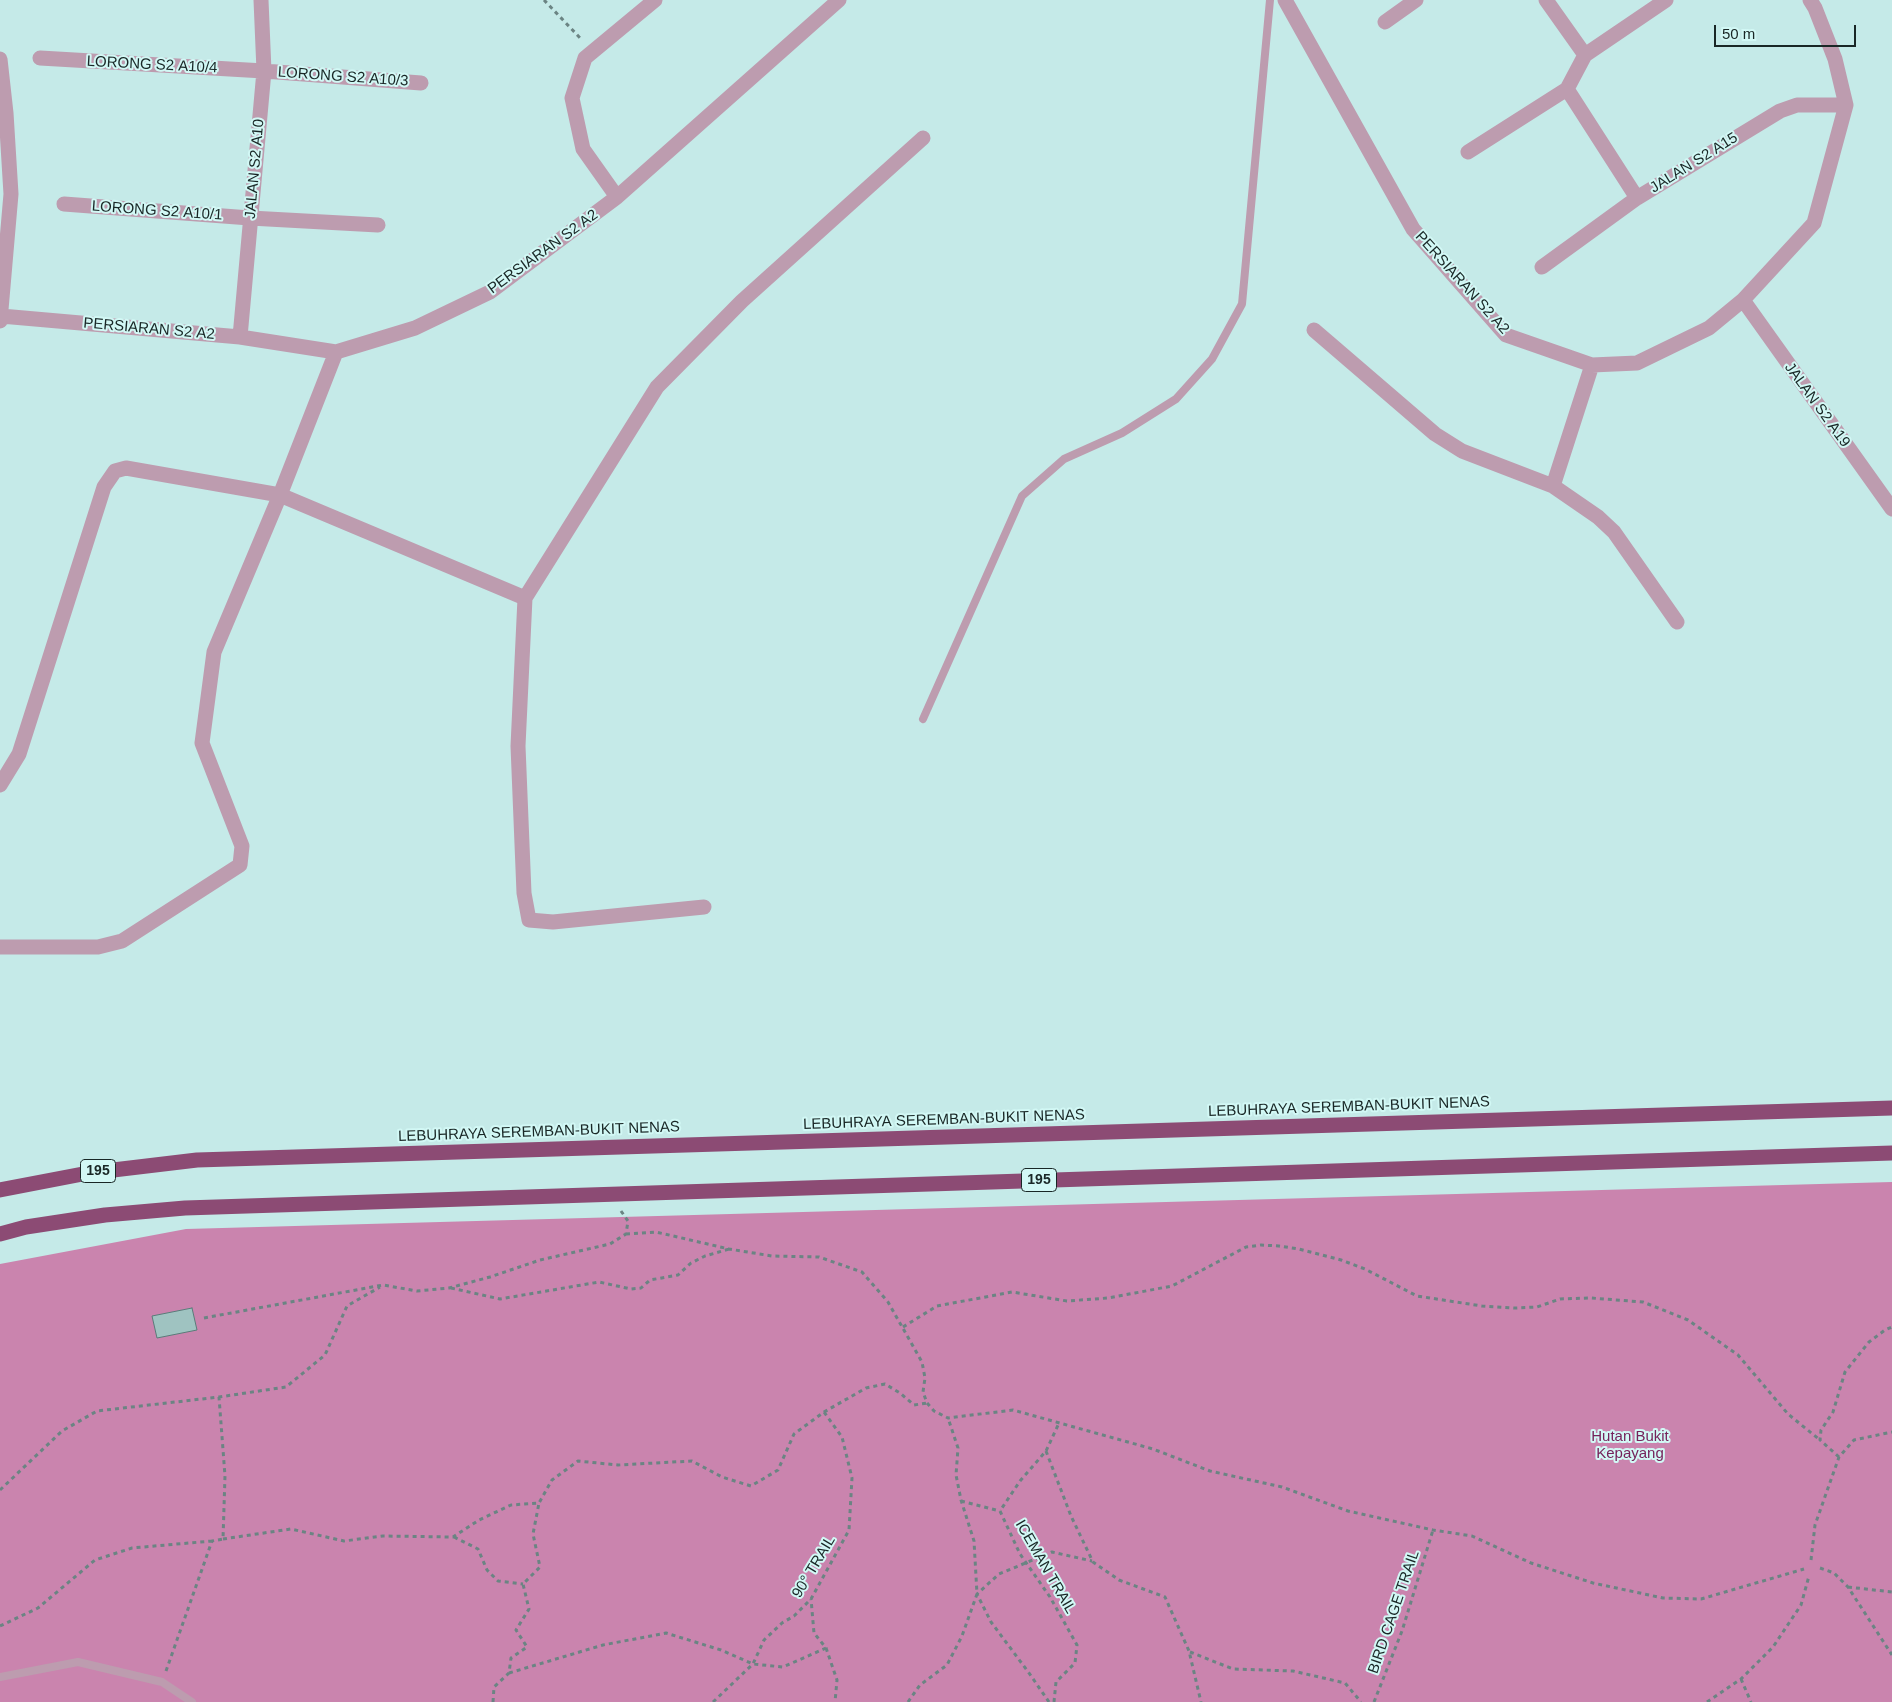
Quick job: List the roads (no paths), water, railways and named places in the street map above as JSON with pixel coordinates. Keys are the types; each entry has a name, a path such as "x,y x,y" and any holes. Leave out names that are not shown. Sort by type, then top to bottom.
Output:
{"highway":[{"name":"LEBUHRAYA SEREMBAN-BUKIT NENAS","path":"0,1190 88,1173 196,1160 1892,1108"},
{"name":"195","path":"0,1234 26,1227 105,1215 185,1208 1892,1153"}],"street":[{"name":"JALAN S2 A10","path":"240,337 264,71 261,0"},
{"path":"617,197 583,149 572,98 585,58 656,0"},
{"name":"PERSIARAN S2 A2","path":"0,319 240,337 336,352 415,328 490,292 617,197 839,0"},
{"name":"PERSIARAN S2 A2","path":"1285,0 1413,229 1506,335 1592,365 1637,363 1710,328 1743,300 1814,223 1846,105 1835,59 1810,0"},
{"path":"1385,22 1416,0"},
{"path":"1546,0 1586,54"},
{"path":"1468,152 1567,89 1586,54 1666,0"},
{"name":"LORONG S2 A10/4","path":"40,58 264,71"},
{"path":"0,59 6,113 11,194 0,319"},
{"name":"LORONG S2 A10/3","path":"264,71 421,83"},
{"name":"JALAN S2 A15","path":"1567,89 1637,198 1780,110 1797,105 1846,105"},
{"path":"704,907 553,922 529,920 524,893 518,746 525,598 657,387 742,300 922,138"},
{"path":"1542,267 1637,198"},
{"name":"LORONG S2 A10/1","path":"64,204 250,218 378,225"},
{"name":"JALAN S2 A19","path":"1743,300 1892,509"},
{"path":"1314,330 1434,434 1462,452 1552,486 1598,517 1614,532 1677,622"},
{"path":"0,947 98,947 122,941 240,865 242,846 202,743 214,652 280,495 336,352"},
{"path":"1552,486 1592,365"},
{"path":"0,785 19,754 104,487 115,471 126,468 280,495 525,598"}],"lane":[{"path":"923,719 1022,496 1064,459 1122,433 1176,399 1212,359 1242,304 1270,0"},
{"path":"0,1678 78,1662 162,1682 192,1702"}],"park label":[{"name":"Hutan Bukit Kepayang","path":"1630,1446"}]}
